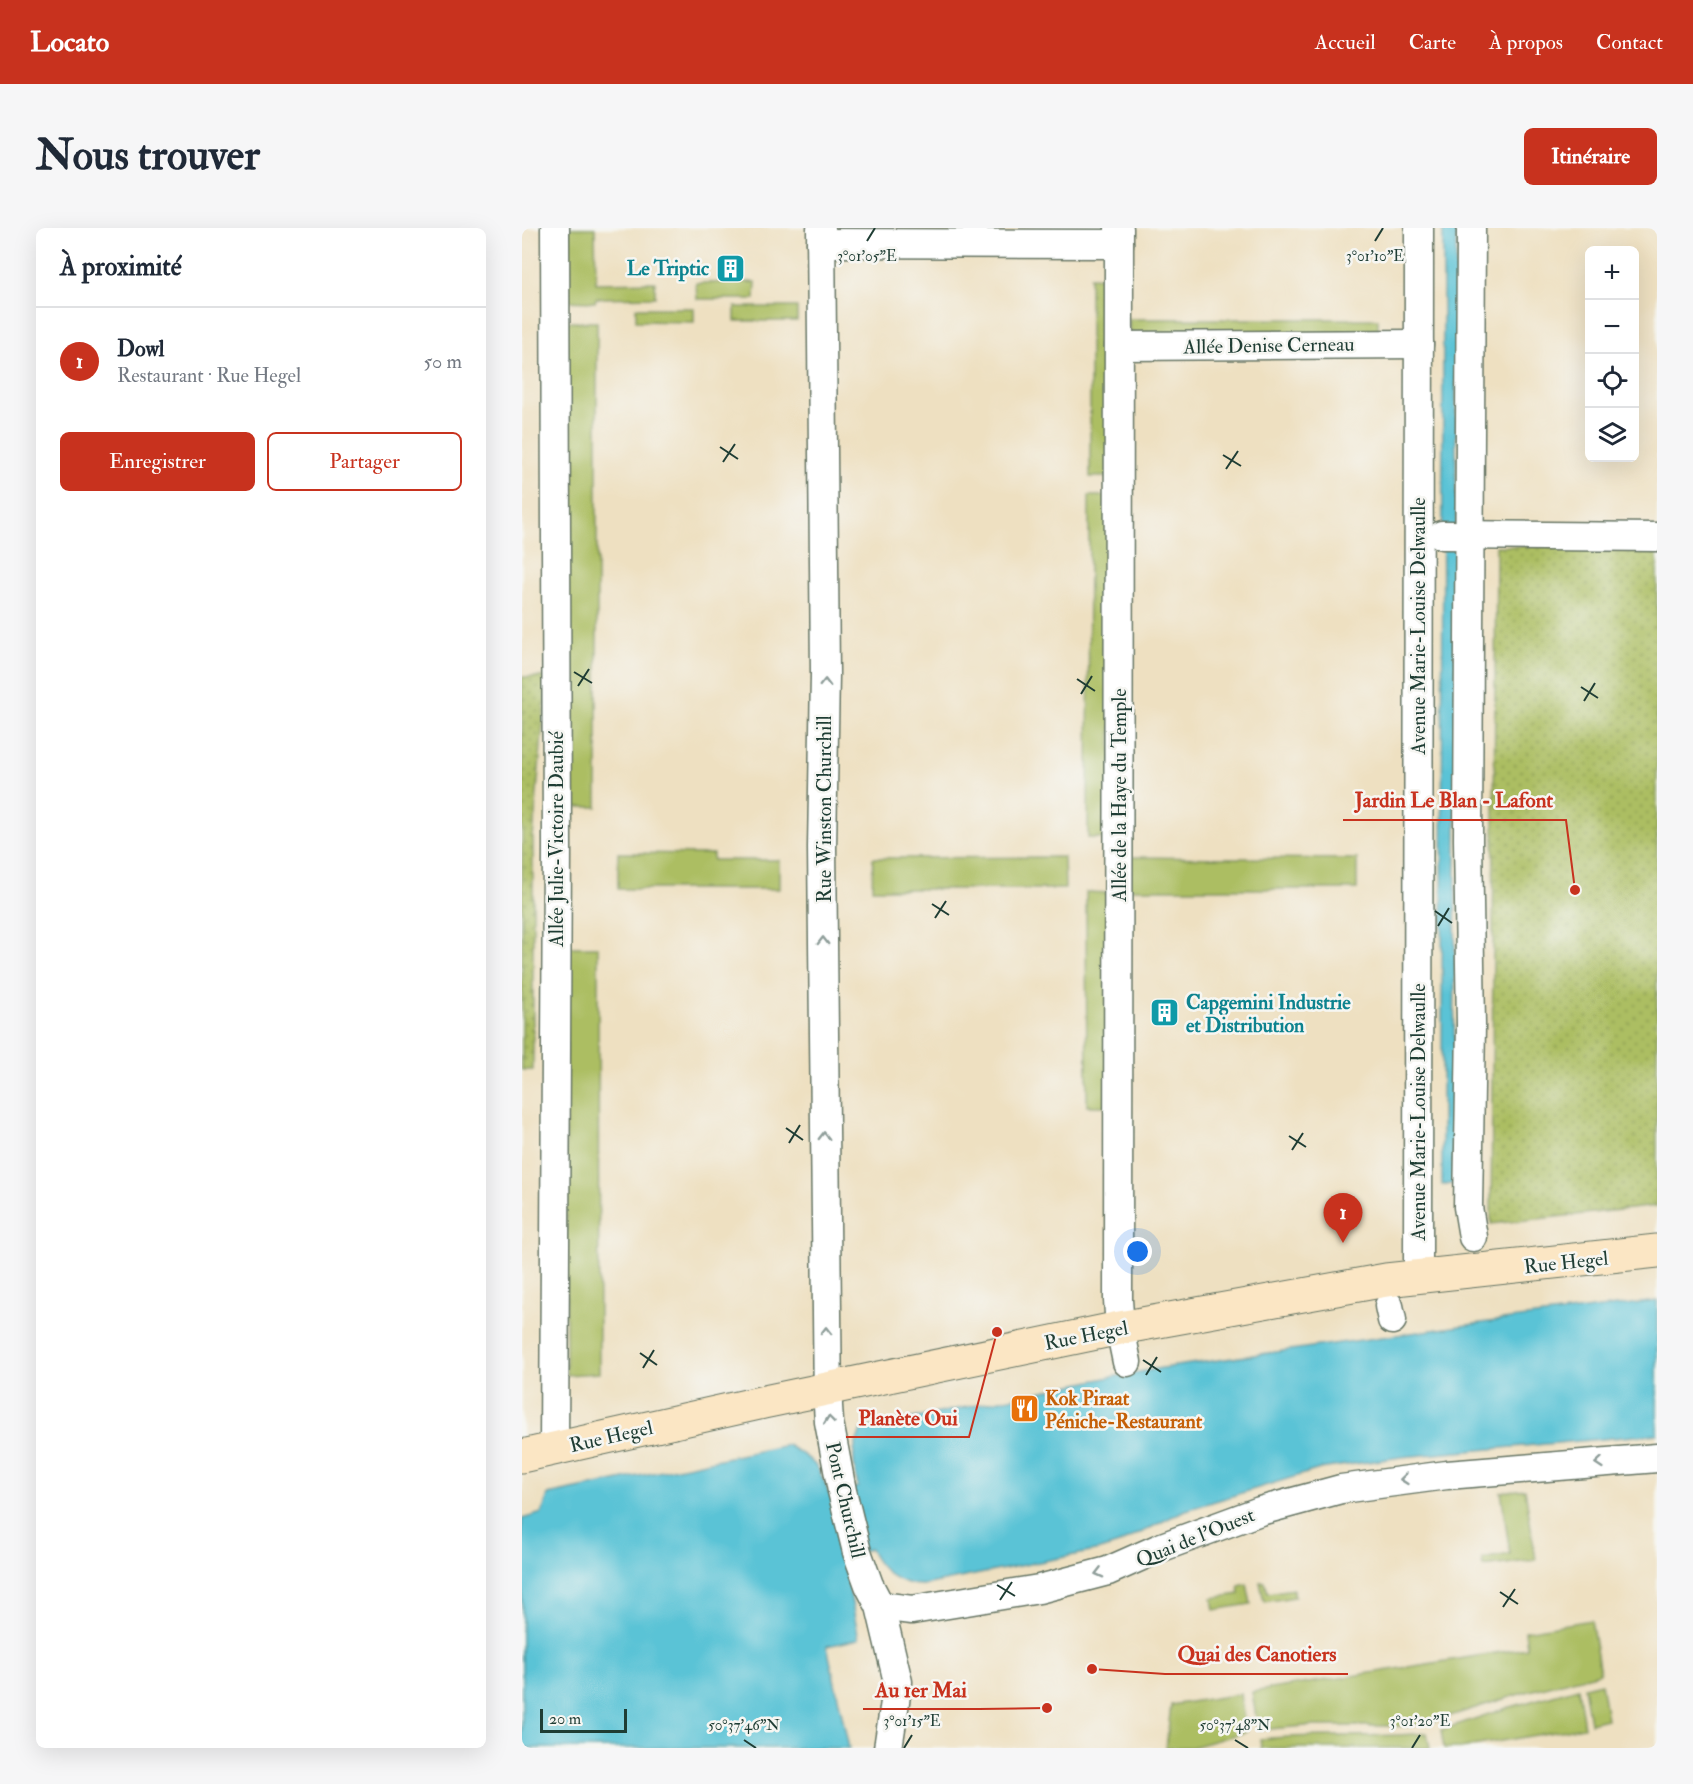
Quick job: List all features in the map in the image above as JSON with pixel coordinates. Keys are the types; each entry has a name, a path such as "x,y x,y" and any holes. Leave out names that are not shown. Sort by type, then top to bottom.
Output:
{"street":[{"name":"Allée Julie-Victoire Daubié","path":"554,1449 557,847 555,228"},
{"name":"Avenue Marie-Louise Delwaulle","path":"1418,1277 1419,228"},
{"path":"1471,228 1455,535 1468,840 1471,1025 1468,1207 1473,1237"},
{"path":"821,236 1119,236"},
{"name":"Rue Winston Churchill","path":"821,236 825,674 822,848 827,1390"},
{"name":"Allée de la Haye du Temple","path":"1119,236 1118,1300 1120,1328 1127,1362"},
{"name":"Allée Denise Cerneau","path":"1119,346 1419,344"},
{"path":"1455,535 1657,537"},
{"name":"Rue Hegel","path":"522,1456 1120,1328 1386,1280 1657,1251"},
{"name":"Pont Churchill","path":"827,1390 829,1422 856,1552 880,1606"},
{"name":"Quai de l'Ouest","path":"880,1606 912,1610 1039,1589 1108,1571 1162,1547 1260,1510 1341,1489 1447,1475 1657,1458"},
{"path":"880,1606 898,1682 888,1748"}],"green space":[{"path":"562,228 595,228 596,283 655,282 655,297 596,298 595,302 562,301"},
{"path":"1090,277 1111,278 1110,477 1090,477"},
{"path":"756,282 755,299 697,299 696,283"},
{"path":"735,307 797,307 797,321 735,321"},
{"path":"636,308 694,308 694,322 636,321"},
{"path":"1129,319 1378,319 1378,334 1129,333"},
{"path":"563,322 597,322 597,807 563,807"},
{"path":"1089,496 1111,496 1111,838 1088,838"},
{"path":"1496,546 1657,547 1657,1206 1491,1224"},
{"path":"522,677 547,677 533,838 533,1070 522,1070"},
{"path":"618,853 713,854 713,860 779,860 779,889 618,889"},
{"path":"1064,857 1065,889 872,889 873,858"},
{"path":"1128,857 1357,859 1357,889 1128,889"},
{"path":"1086,892 1110,893 1110,1106 1087,1106"},
{"path":"566,947 598,947 599,1373 566,1375"},
{"path":"1525,1489 1536,1560 1483,1567 1482,1559 1510,1554 1501,1492"},
{"path":"1260,1582 1265,1582 1268,1593 1293,1589 1295,1597 1264,1602"},
{"path":"1247,1584 1251,1604 1214,1610 1212,1598 1240,1594 1239,1586"},
{"path":"1591,1620 1600,1673 1410,1726 1305,1726 1258,1730 1252,1692 1527,1648 1525,1631"},
{"path":"1601,1683 1607,1719 1590,1723 1584,1687"},
{"path":"1578,1688 1584,1727 1460,1748 1444,1748 1441,1730"},
{"path":"1240,1694 1246,1732 1192,1747 1166,1748 1171,1705"},
{"path":"1427,1733 1430,1748 1261,1748 1260,1739 1302,1736 1386,1736"}],"water":[{"path":"1443,228 1456,228 1456,847 1453,1184 1442,1185"},
{"path":"1657,1301 1657,1434 1401,1457 1320,1469 1183,1511 1119,1544 1100,1550 924,1585 907,1583 891,1576 879,1564 870,1549 843,1556 859,1639 827,1646 849,1748 522,1748 522,1519 542,1513 548,1495 787,1445 810,1459 822,1476 829,1494 858,1487 854,1457 862,1429 1162,1368 1503,1320"}],"place":[{"name":"Le Triptic","path":"730,268"},
{"name":"Jardin Le Blan - Lafont","path":"1575,890"},
{"name":"Capgemini Industrie et Distribution","path":"1165,1013"},
{"name":"Dowl","path":"1343,1243"},
{"name":"Planète Oui","path":"997,1332"},
{"name":"Kok Piraat Péniche-Restaurant","path":"1024,1409"},
{"name":"Quai des Canotiers","path":"1092,1669"},
{"name":"Au 1er Mai","path":"1047,1708"}]}
